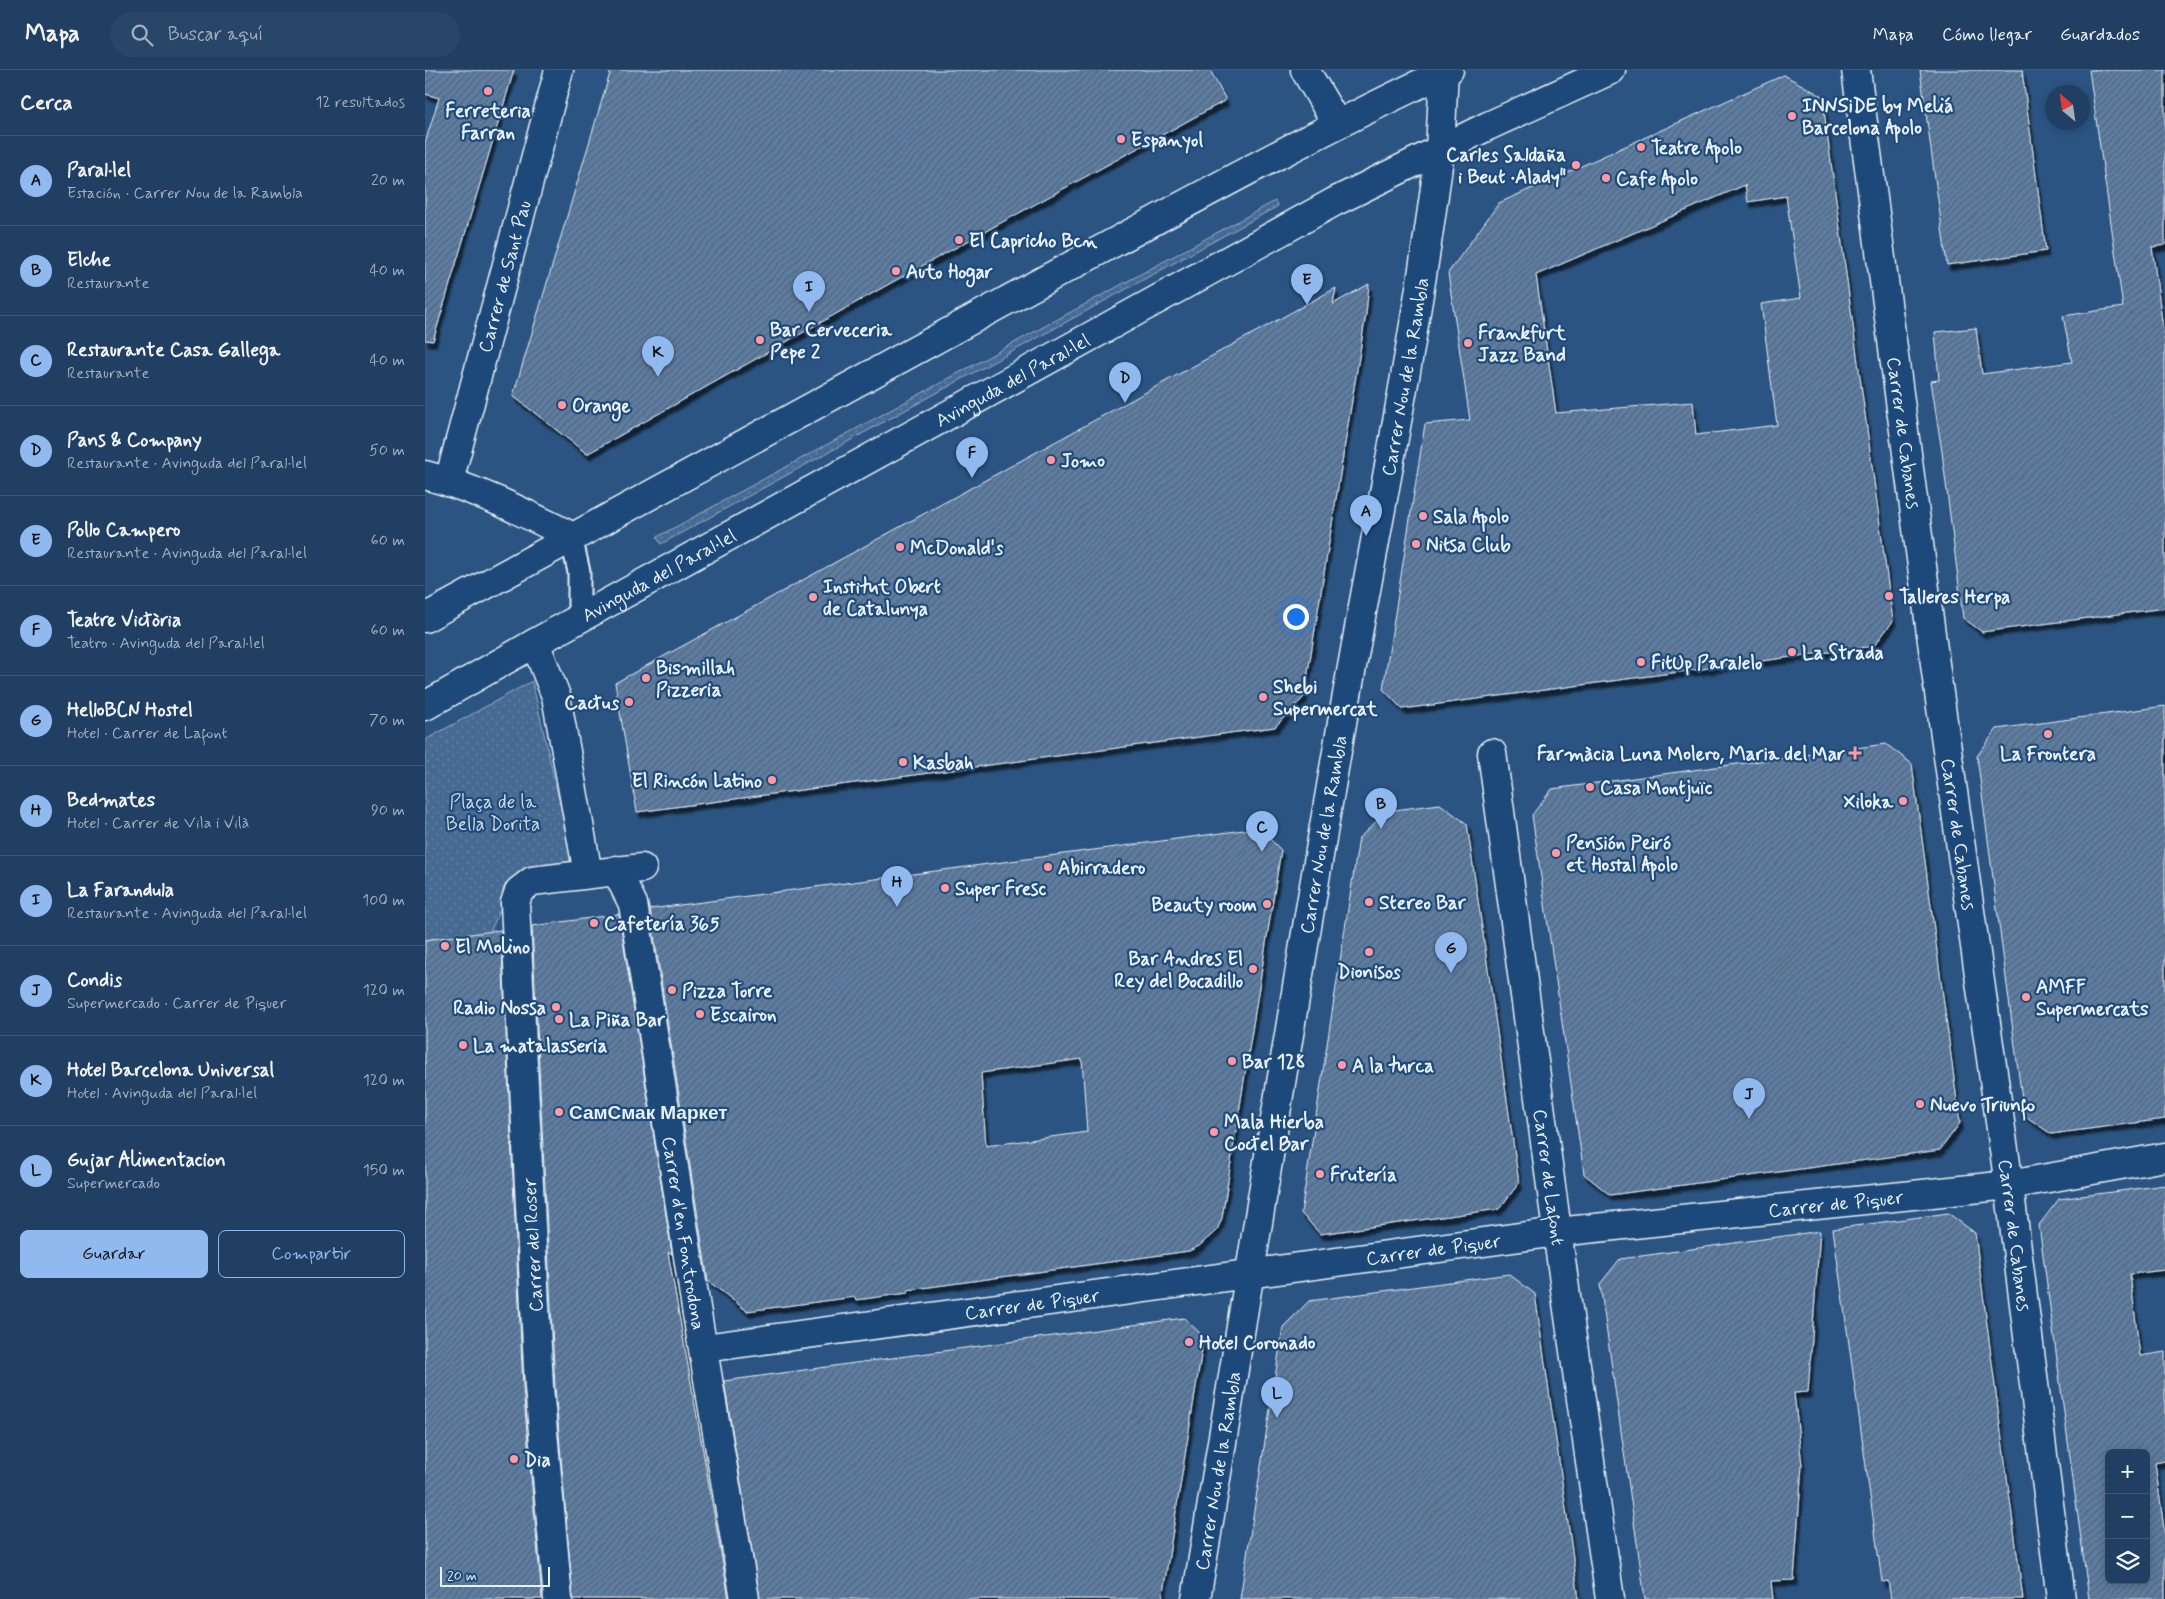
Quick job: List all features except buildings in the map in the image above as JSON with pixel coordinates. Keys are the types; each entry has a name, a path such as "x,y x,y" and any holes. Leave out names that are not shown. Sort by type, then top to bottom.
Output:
{"street":[{"name":"Carrer de Sant Pau","path":"437,478 559,70"},
{"path":"1305,70 1337,124"},
{"name":"Avinguda del Paral·lel","path":"425,706 579,618 1334,202 1611,70"},
{"name":"Carrer de Cabanes","path":"1856,70 1937,679 2009,1185 2061,1599"},
{"path":"425,618 571,536 1337,124 1446,71"},
{"name":"Carrer Nou de la Rambla","path":"1196,1599 1347,693 1400,409 1427,247 1440,150 1446,71"},
{"path":"437,478 501,501 571,536"},
{"path":"535,643 556,696 588,874 642,868"},
{"name":"Carrer de Lafont","path":"1492,753 1557,1232 1610,1599"},
{"name":"Carrer d'en Fontrodona","path":"615,870 633,904 745,1599"},
{"name":"Carrer del Roser","path":"558,1599 539,1387 515,903 519,891 532,881 588,874"},
{"name":"Carrer de Piquer","path":"704,1348 1557,1232 2009,1185 2165,1157"}],"lane":[{"path":"571,536 579,572 579,618"}],"green space":[{"path":"1275,201 1278,206 661,544 657,537"},
{"name":"Plaça de la Bella Dorita","path":"532,681 574,866 502,906 490,932 425,940 425,740"}],"place":[{"name":"Ferreteria Farran","path":"488,91"},
{"name":"INNSiDE by Meliá Barcelona Apolo","path":"1792,116"},
{"name":"Espanyol","path":"1121,139"},
{"name":"Teatre Apolo","path":"1641,147"},
{"name":"Carles Saldaña i Beut ·Alady\"","path":"1576,165"},
{"name":"Cafe Apolo","path":"1606,178"},
{"name":"El Capricho Bcn","path":"959,240"},
{"name":"Auto Hogar","path":"896,271"},
{"name":"Pollo Campero","path":"1307,305"},
{"name":"La Farandula","path":"809,312"},
{"name":"Bar Cerveceria Pepe 2","path":"760,340"},
{"name":"Frankfurt Jazz Band","path":"1468,343"},
{"name":"Hotel Barcelona Universal","path":"658,377"},
{"name":"Pans & Company","path":"1125,403"},
{"name":"Orange","path":"562,405"},
{"name":"Jomo","path":"1051,460"},
{"name":"Teatre Victòria","path":"972,478"},
{"name":"Sala Apolo","path":"1423,516"},
{"name":"Paral·lel","path":"1366,536"},
{"name":"Nitsa Club","path":"1416,544"},
{"name":"McDonald's","path":"900,547"},
{"name":"Talleres Herpa","path":"1889,596"},
{"name":"Institut Obert de Catalunya","path":"813,597"},
{"name":"La Strada","path":"1792,652"},
{"name":"FitUp Paralelo","path":"1641,662"},
{"name":"Bismillah Pizzeria","path":"646,678"},
{"name":"Shebi Supermercat","path":"1263,697"},
{"name":"Cactus","path":"629,702"},
{"name":"La Frontera","path":"2048,734"},
{"name":"Farmàcia Luna Molero, Maria del Mar","path":"1855,753"},
{"name":"Kasbah","path":"903,762"},
{"name":"El Rincón Latino","path":"772,780"},
{"name":"Casa Montjuïc","path":"1590,787"},
{"name":"Xiloka","path":"1903,801"},
{"name":"Elche","path":"1381,829"},
{"name":"Restaurante Casa Gallega","path":"1262,852"},
{"name":"Pensión Peiró et Hostal Apolo","path":"1556,853"},
{"name":"Abirradero","path":"1048,867"},
{"name":"Super Fresc","path":"945,888"},
{"name":"Stereo Bar","path":"1369,902"},
{"name":"Beauty room","path":"1267,904"},
{"name":"Bedmates","path":"897,907"},
{"name":"Cafetería 365","path":"594,923"},
{"name":"El Molino","path":"445,946"},
{"name":"Dionisos","path":"1369,952"},
{"name":"Bar Andres El Rey del Bocadillo","path":"1253,969"},
{"name":"HelloBCN Hostel","path":"1451,973"},
{"name":"Pizza Torre","path":"672,990"},
{"name":"AMFF Supermercats","path":"2026,997"},
{"name":"Radio Nossa","path":"556,1007"},
{"name":"Escairon","path":"700,1014"},
{"name":"La Piña Bar","path":"559,1019"},
{"name":"La matalasseria","path":"463,1045"},
{"name":"Bar 128","path":"1232,1061"},
{"name":"A la turca","path":"1342,1065"},
{"name":"Nuevo Triunfo","path":"1920,1104"},
{"name":"СамСмак Маркет","path":"559,1112"},
{"name":"Condis","path":"1749,1119"},
{"name":"Mala Hierba Coctel Bar","path":"1214,1132"},
{"name":"Frutería","path":"1320,1174"},
{"name":"Hotel Coronado","path":"1189,1342"},
{"name":"Gujar Alimentacion","path":"1277,1418"},
{"name":"Dia","path":"514,1459"}]}
